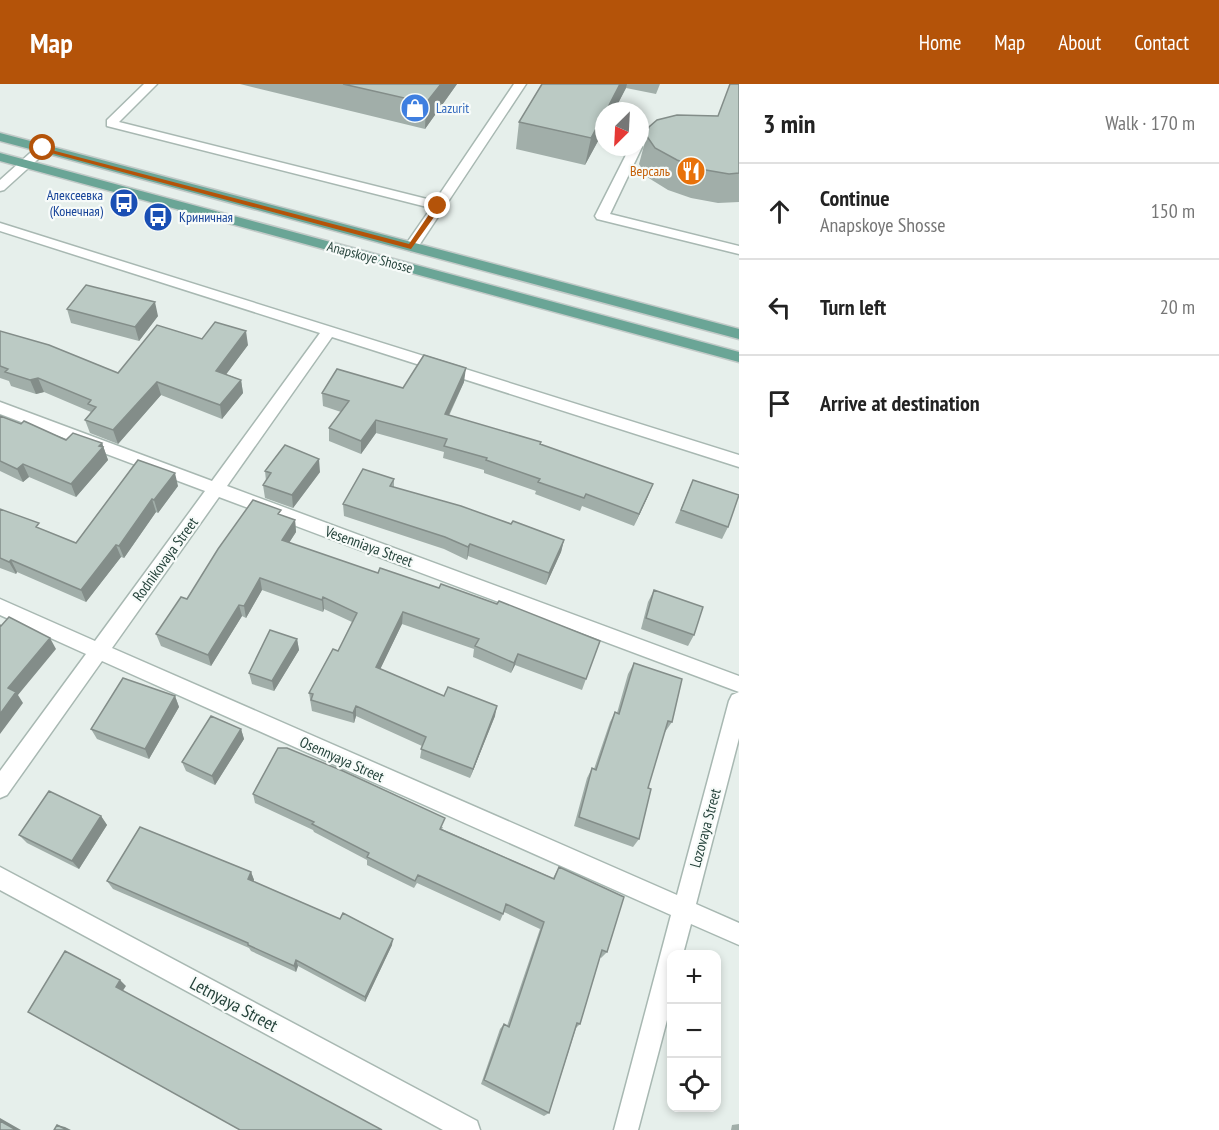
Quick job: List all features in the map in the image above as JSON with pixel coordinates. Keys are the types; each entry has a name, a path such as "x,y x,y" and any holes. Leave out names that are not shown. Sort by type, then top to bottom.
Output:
{"main road":[{"name":"Anapskoye Shosse","path":"0,137 739,334"},
{"name":"Anapskoye Shosse","path":"0,157 739,357"}],"street":[{"path":"151,84 111,123 438,206"},
{"path":"411,247 520,84"},
{"path":"0,187 43,148"},
{"path":"632,156 602,216 739,250"},
{"path":"0,227 739,461"},
{"name":"Rodnikovaya Street","path":"0,788 330,330"},
{"name":"Vesenniaya Street","path":"0,408 739,684"},
{"name":"Osennyaya Street","path":"0,607 739,934"},
{"name":"Lozovaya Street","path":"673,950 739,701"},
{"name":"Letnyaya Street","path":"0,878 468,1130"},
{"name":"Lozovaya Street","path":"626,1130 667,974"}],"building":[{"path":"343,84 441,84 426,103"},
{"path":"542,84 620,84 611,102 595,102 595,131 591,138 519,122"},
{"path":"730,84 739,84 739,173 729,174 700,169 655,148 649,139 649,127 657,120 677,115 718,116"},
{"path":"86,285 155,302 135,327 67,309"},
{"path":"215,322 246,331 216,371 241,380 220,405 157,382 113,430 85,420 96,407 88,404 91,400 38,378 30,380 5,372 8,369 0,366 0,331 49,345 118,373 157,325 202,339"},
{"path":"424,355 466,368 445,414 541,442 540,444 653,484 639,514 586,494 584,498 538,482 540,479 486,460 487,458 444,446 447,439 376,420 361,441 329,428 349,401 322,393 337,369 403,388"},
{"path":"0,416 21,424 24,421 66,440 73,433 102,443 99,446 103,447 71,484 23,464 17,469 0,461"},
{"path":"285,445 319,459 292,495 263,485 271,473 265,471"},
{"path":"138,460 175,473 154,500 152,499 119,546 116,545 81,590 11,560 9,562 0,558 0,509 39,523 36,527 76,543"},
{"path":"363,469 394,479 390,486 461,506 511,524 513,521 564,540 549,573 470,544 468,547 445,537 343,504"},
{"path":"693,480 739,495 728,527 681,510"},
{"path":"253,500 281,510 278,514 295,520 282,540 378,573 380,568 439,588 441,584 497,604 499,601 600,641 586,679 518,654 514,663 475,646 479,639 403,612 376,667 444,696 448,687 497,706 473,769 421,749 426,737 356,706 353,713 311,700 313,694 309,693 333,649 338,651 357,613 323,597 322,600 260,578 244,606 239,605 208,655 156,634 181,597 187,599 218,549"},
{"path":"654,590 703,607 694,635 646,618"},
{"path":"9,617 50,638 8,688 16,692 0,714 0,625"},
{"path":"270,630 297,639 272,681 249,673"},
{"path":"634,663 682,679 672,722 668,721 648,788 651,789 639,839 579,817 592,768 596,770 615,712 619,714"},
{"path":"123,678 175,696 145,749 91,729"},
{"path":"211,716 241,729 212,776 182,762"},
{"path":"278,748 287,748 343,771 445,818 440,829 554,879 559,867 624,897 607,952 602,950 580,1024 577,1023 549,1113 484,1080 504,1024 509,1027 544,922 506,904 503,914 418,875 415,881 367,857 369,853 312,824 314,822 253,794"},
{"path":"49,791 101,816 72,861 19,835"},
{"path":"140,827 251,872 248,879 340,919 343,913 393,939 365,997 296,960 294,966 248,943 107,881"},
{"path":"65,951 120,980 116,987 382,1130 240,1130 28,1012"},
{"path":"0,1121 16,1130 0,1130"},
{"path":"57,1125 67,1130 54,1130"}],"place":[{"name":"Lazurit","path":"415,108"},
{"name":"Версаль","path":"691,171"},
{"name":"Алексеевка (Конечная)","path":"124,203"},
{"name":"Криничная","path":"158,217"}],"route":[{"path":"43,148 411,247 438,206"}]}
